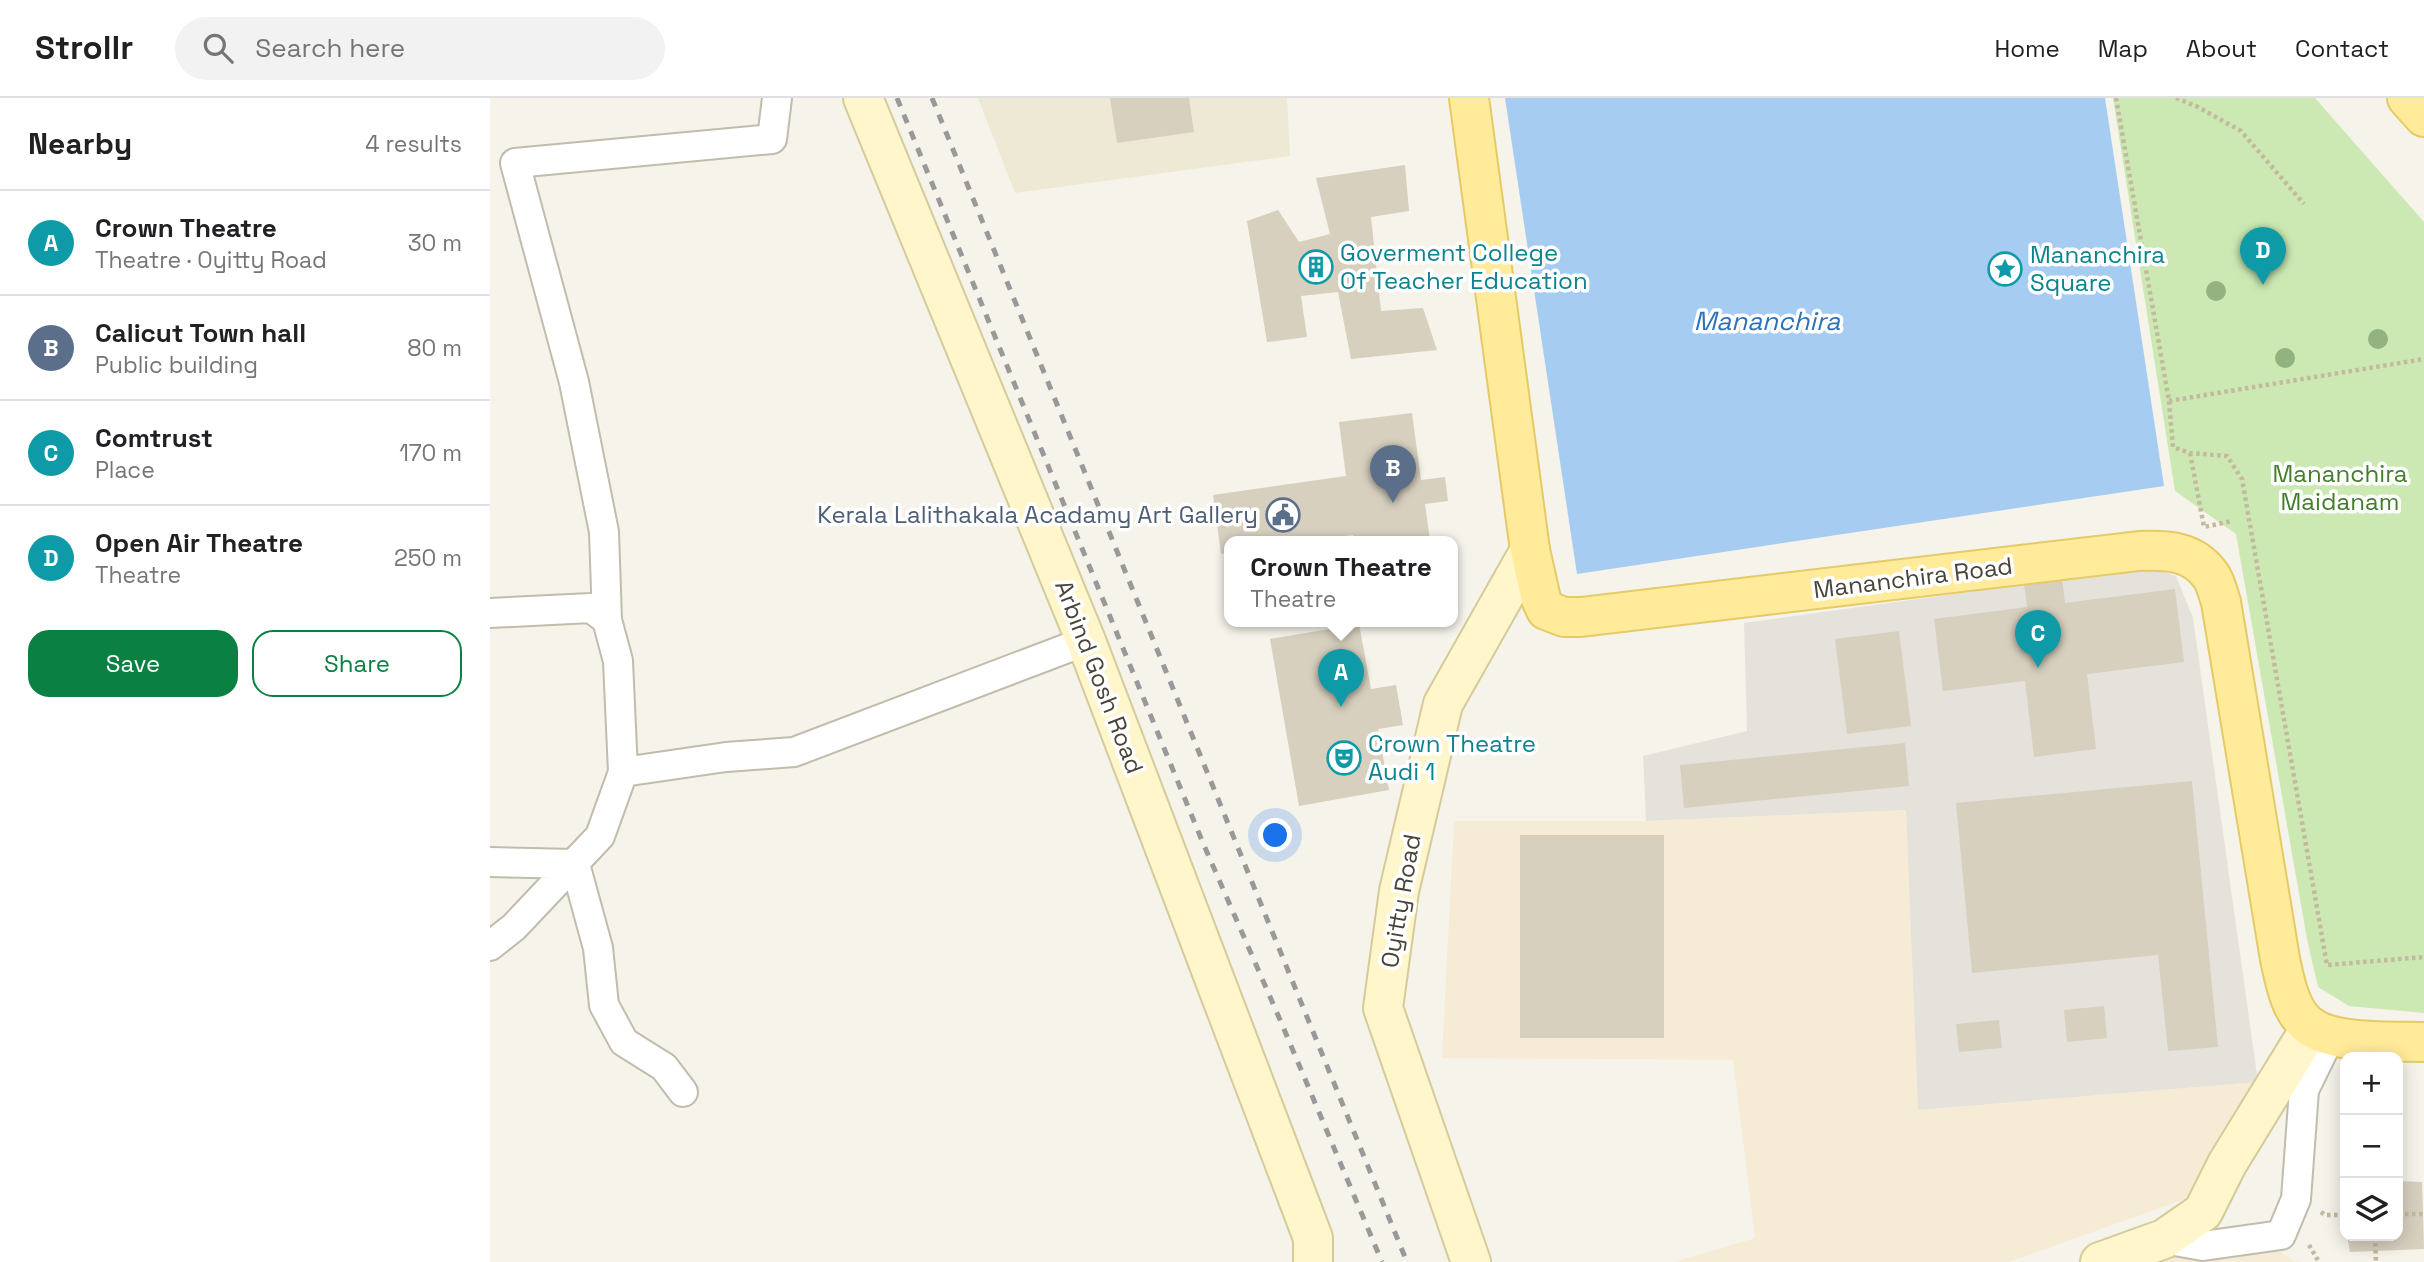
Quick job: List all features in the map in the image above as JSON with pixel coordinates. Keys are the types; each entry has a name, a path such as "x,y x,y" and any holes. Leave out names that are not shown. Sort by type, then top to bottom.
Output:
{"main road":[{"name":"Mananchira Road","path":"1469,98 1530,550 1546,610 1564,617 1581,617 2139,551 2169,550 2196,561 2211,576 2221,602 2287,988 2297,1012 2321,1031"},
{"path":"2407,98 2424,117"},
{"path":"2321,1031 2369,1040 2424,1042"}],"street":[{"path":"490,946 514,927 600,836 623,772 618,661 607,620 604,532 575,382 515,163 772,139 777,98"},
{"name":"Arbind Gosh Road","path":"863,98 1086,641 1313,1238 1313,1262"},
{"name":"Oyitty Road","path":"1471,1262 1383,1008 1399,891 1443,704 1530,550"},
{"path":"490,635 503,612 591,608 607,620"},
{"path":"623,772 726,757 794,752 1086,641"},
{"path":"490,862 575,864"},
{"path":"575,864 598,948 604,1005 624,1042 664,1067 683,1092"},
{"path":"2164,1239 2203,1246 2281,1235 2296,1199 2304,1090 2321,1031"},
{"path":"2100,1262 2164,1239 2203,1212 2227,1164 2321,1031"}],"path":[{"path":"2176,98 2241,131 2304,204"},
{"path":"2169,401 2424,359"},
{"path":"2190,453 2204,527 2232,521"},
{"path":"2403,1214 2424,1214"},
{"path":"2375,1241 2376,1262"}],"shaded area":[{"path":"978,98 1287,98 1290,156 1015,193"},
{"path":"2144,565 2176,576 2193,618 2258,1082 1918,1110 1906,810 1646,821 1643,756 1747,731 1744,623"},
{"path":"1906,810 1918,1110 2258,1082 2196,1195 2009,1262 1674,1262 1755,1238 1733,1060 1442,1058 1454,821 1646,821"},
{"path":"2238,1225 2294,1261 2306,1262 2157,1262"}],"green space":[{"name":"Mananchira Maidanam","path":"2113,98 2315,98 2424,222 2424,1013 2349,1006 2318,987 2307,939 2236,534 2175,491"}],"water":[{"name":"Mananchira","path":"1505,98 2105,98 2164,486 1577,574"}],"building":[{"path":"1110,98 1189,98 1194,132 1117,143"},
{"name":"Goverment College Of Teacher Education","path":"1405,165 1409,211 1371,217 1381,311 1423,308 1437,350 1351,359 1338,292 1301,296 1307,337 1267,342 1247,221 1278,210 1299,242 1330,234 1316,178"},
{"path":"1412,413 1421,480 1445,477 1448,501 1425,504 1429,536 1224,536 1224,554 1221,554 1213,495 1346,476 1339,422"},
{"path":"2062,578 2065,603 2175,589 2184,662 2087,674 2096,749 2034,757 2025,681 1943,691 1934,619 2027,607 2024,583"},
{"path":"1341,627 1360,627 1371,689 1396,685 1403,725 1378,729 1389,790 1299,806 1270,639"},
{"path":"1899,631 1911,726 1847,734 1835,639"},
{"path":"1905,743 1909,786 1684,808 1680,765"},
{"path":"2192,781 2218,1047 2168,1051 2158,955 1972,973 1956,803"},
{"path":"1520,835 1664,835 1664,1038 1520,1038"},
{"path":"2104,1006 2107,1038 2067,1042 2064,1010"},
{"path":"1999,1020 2002,1048 1959,1052 1956,1024"},
{"path":"2403,1181 2422,1182 2424,1249 2350,1252 2348,1241 2403,1241"}],"railway":[{"path":"897,98 1203,843 1382,1262"},
{"path":"932,98 1407,1262"}],"place":[{"name":"Goverment College Of Teacher Education","path":"1316,267"},
{"name":"Mananchira Square","path":"2005,269"},
{"name":"Open Air Theatre","path":"2263,285"},
{"name":"Calicut Town hall","path":"1393,503"},
{"name":"Kerala Lalithakala Acadamy Art Gallery","path":"1283,515"},
{"name":"Comtrust","path":"2038,668"},
{"name":"Crown Theatre","path":"1341,707"},
{"name":"Crown Theatre Audi 1","path":"1344,758"}]}
